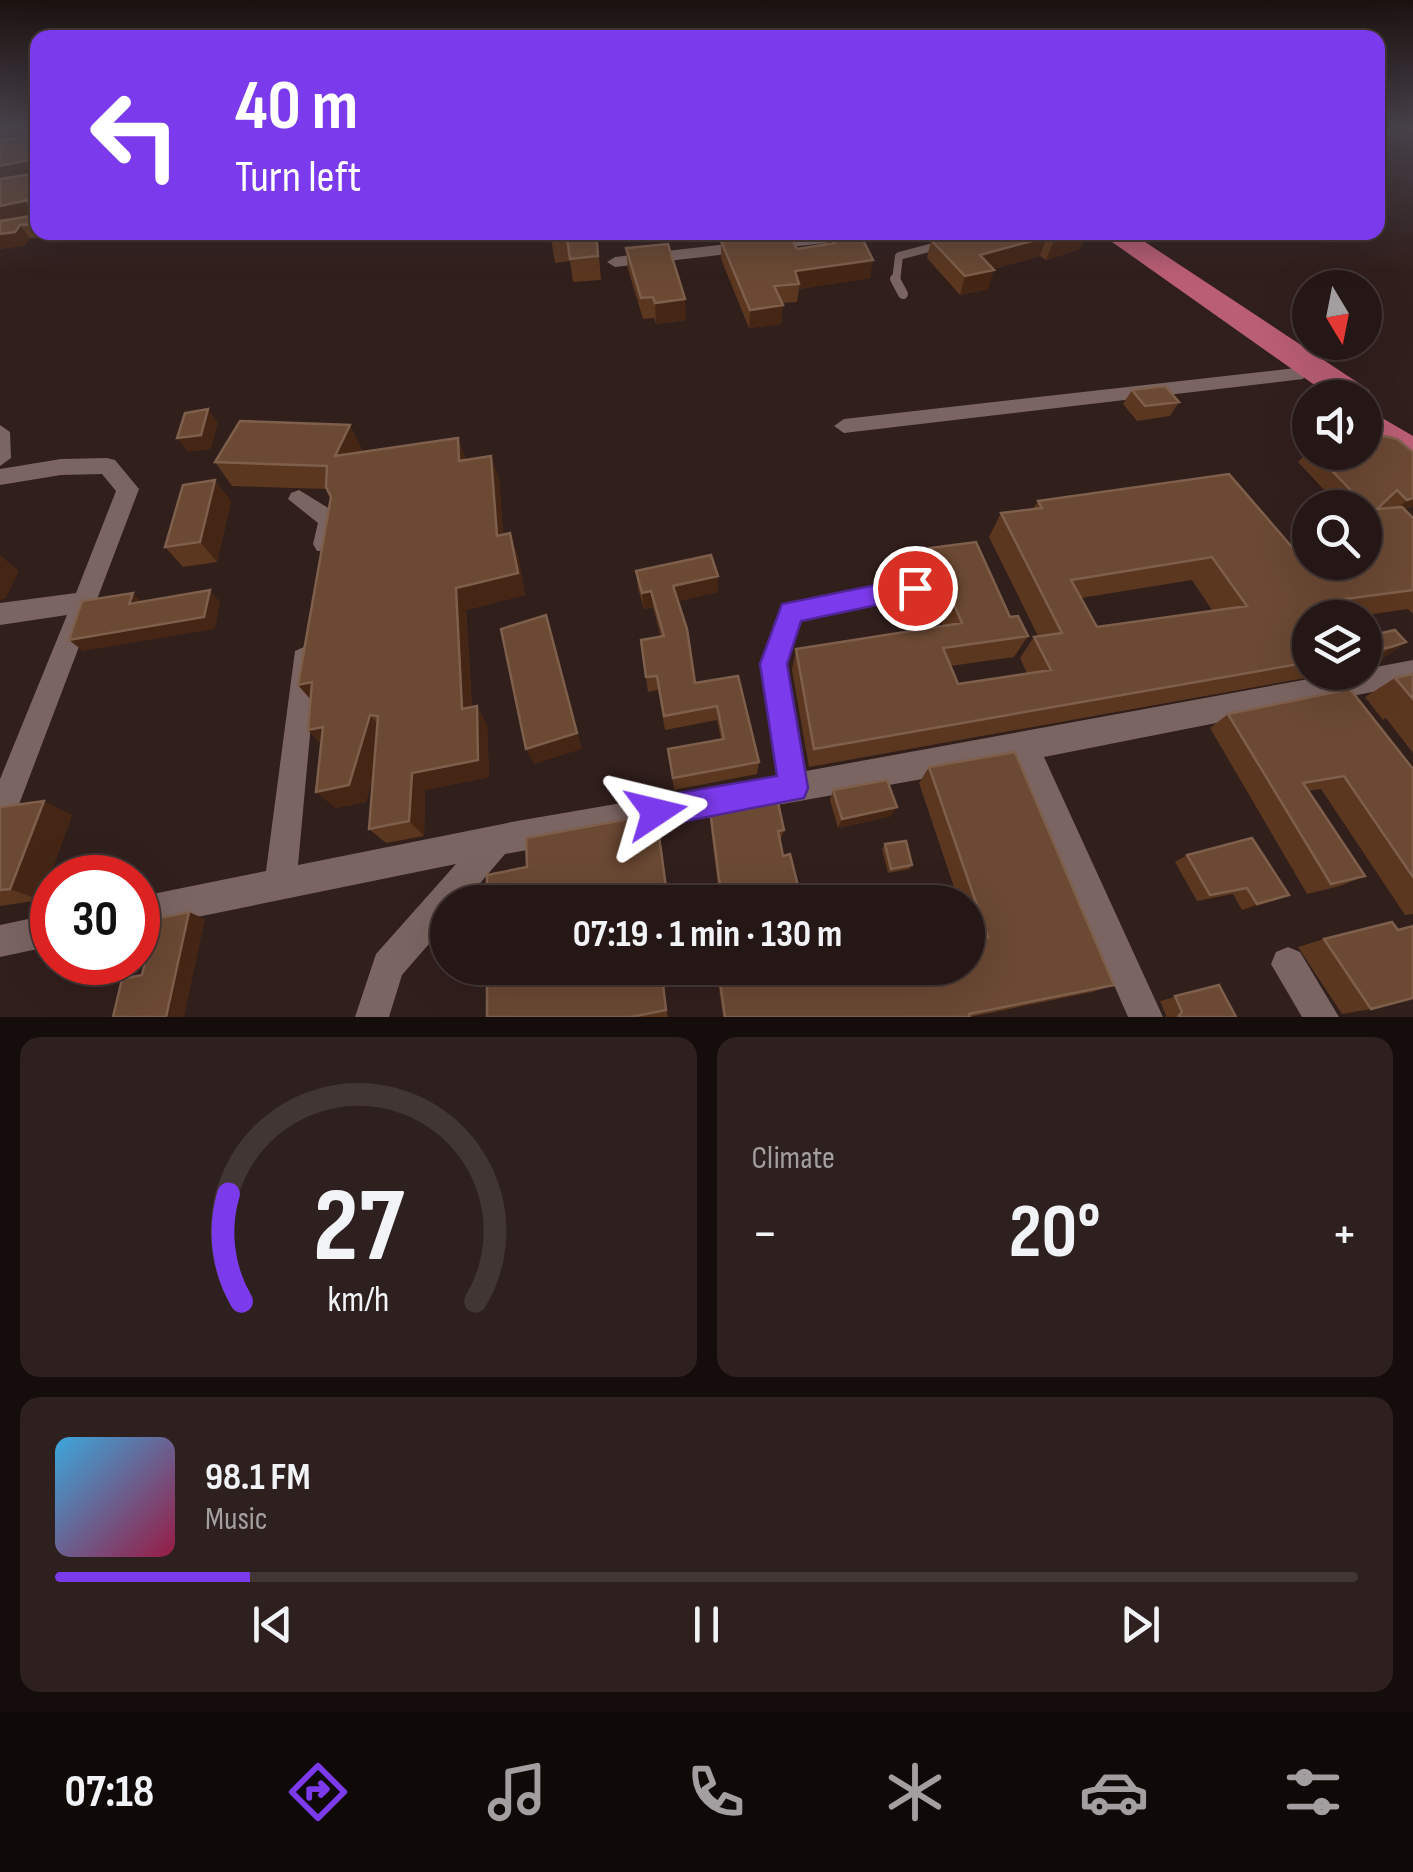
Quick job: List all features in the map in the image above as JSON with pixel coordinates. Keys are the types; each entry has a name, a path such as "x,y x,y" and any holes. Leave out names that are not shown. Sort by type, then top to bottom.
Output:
{"highway":[{"path":"1117,241 1305,380"},
{"path":"1187,292 1329,380"},
{"path":"1382,413 1413,434"},
{"path":"1382,431 1413,452"}],"street":[{"path":"614,262 807,240"},
{"path":"844,426 1296,374"},
{"path":"0,432 0,458"},
{"path":"0,477 62,467 107,466 128,489 85,602 12,752 0,815"},
{"path":"299,499 330,520 320,574"},
{"path":"794,788 774,664 791,612 915,588"},
{"path":"0,614 85,602"},
{"path":"280,884 310,629"},
{"path":"1382,678 1413,672"},
{"path":"160,909 497,840 1026,747 1315,690"},
{"path":"1338,690 1358,715"},
{"path":"1026,747 1146,1017"},
{"path":"372,1017 388,966 497,840"},
{"path":"0,941 30,935"},
{"path":"1288,964 1322,1017"}],"lane":[{"path":"903,294 895,279 899,256 954,242"}],"building":[{"path":"30,176 30,211 28,200 0,206 0,179"},
{"path":"30,216 30,224 20,225 15,232 0,234 0,221"},
{"path":"567,240 597,240 598,256 570,259"},
{"path":"792,240 797,249 834,243 833,240 863,240 873,260 795,271 799,284 774,286 783,305 750,310 721,241"},
{"path":"931,240 1036,240 980,255 994,270 965,276"},
{"path":"668,244 685,299 655,303 653,297 641,298 626,248"},
{"path":"1165,386 1179,402 1145,406 1132,390"},
{"path":"208,409 201,435 177,438 185,413"},
{"path":"240,421 350,425 335,456 458,438 459,461 491,456 497,536 510,533 518,573 456,588 462,709 477,706 478,760 412,773 409,821 369,829 378,716 370,715 349,785 316,792 323,727 308,730 312,682 298,685 331,497 326,487 327,466 215,462"},
{"path":"1382,435 1397,439 1413,452 1413,498 1407,500 1397,490 1382,504 1382,490 1351,490 1331,470 1382,470"},
{"path":"1229,474 1292,547 1292,580 1382,580 1382,509 1402,507 1413,518 1413,590 1338,600 1292,600 1292,665 814,749 796,649 962,623 930,548 976,542 1010,617 1018,616 1028,636 943,648 958,684 1051,670 1034,637 1062,633 1001,513 1042,508 1038,501","holes":["1212,557 1247,606 1097,627 1071,580"]},
{"path":"215,480 200,542 165,547 183,485"},
{"path":"711,555 718,576 673,586 687,629 695,683 738,676 759,762 673,778 668,749 724,739 717,706 664,716 657,676 646,677 641,640 664,636 651,591 642,593 636,571"},
{"path":"210,590 204,617 69,640 82,601 133,593 129,604"},
{"path":"546,615 577,733 526,749 501,629"},
{"path":"1395,630 1406,642 1382,649 1382,633"},
{"path":"1413,674 1413,699 1395,678"},
{"path":"1351,690 1413,769 1413,877 1344,776 1303,783 1365,876 1331,884 1228,714"},
{"path":"1015,752 1114,985 969,1014 970,1017 725,1017 720,985 985,985 985,885 970,885 929,767"},
{"path":"887,780 897,807 842,819 833,790"},
{"path":"777,798 784,830 778,831 783,856 790,854 798,885 720,885 710,810"},
{"path":"44,801 10,889 0,890 0,807"},
{"path":"656,814 666,885 487,885 487,875 527,867 526,838"},
{"path":"1252,838 1289,895 1257,904 1247,888 1210,895 1187,855"},
{"path":"906,841 912,865 891,869 885,844"},
{"path":"189,912 166,1017 113,1017 121,985 160,985 160,918"},
{"path":"1392,922 1398,930 1413,926 1413,998 1371,1009 1324,939"},
{"path":"487,985 663,985 666,1010 631,1017 487,1017"},
{"path":"1219,985 1236,1017 1178,1017 1182,1012 1175,996"}],"route":[{"path":"656,812 794,788 774,664 791,612 915,588"}]}
